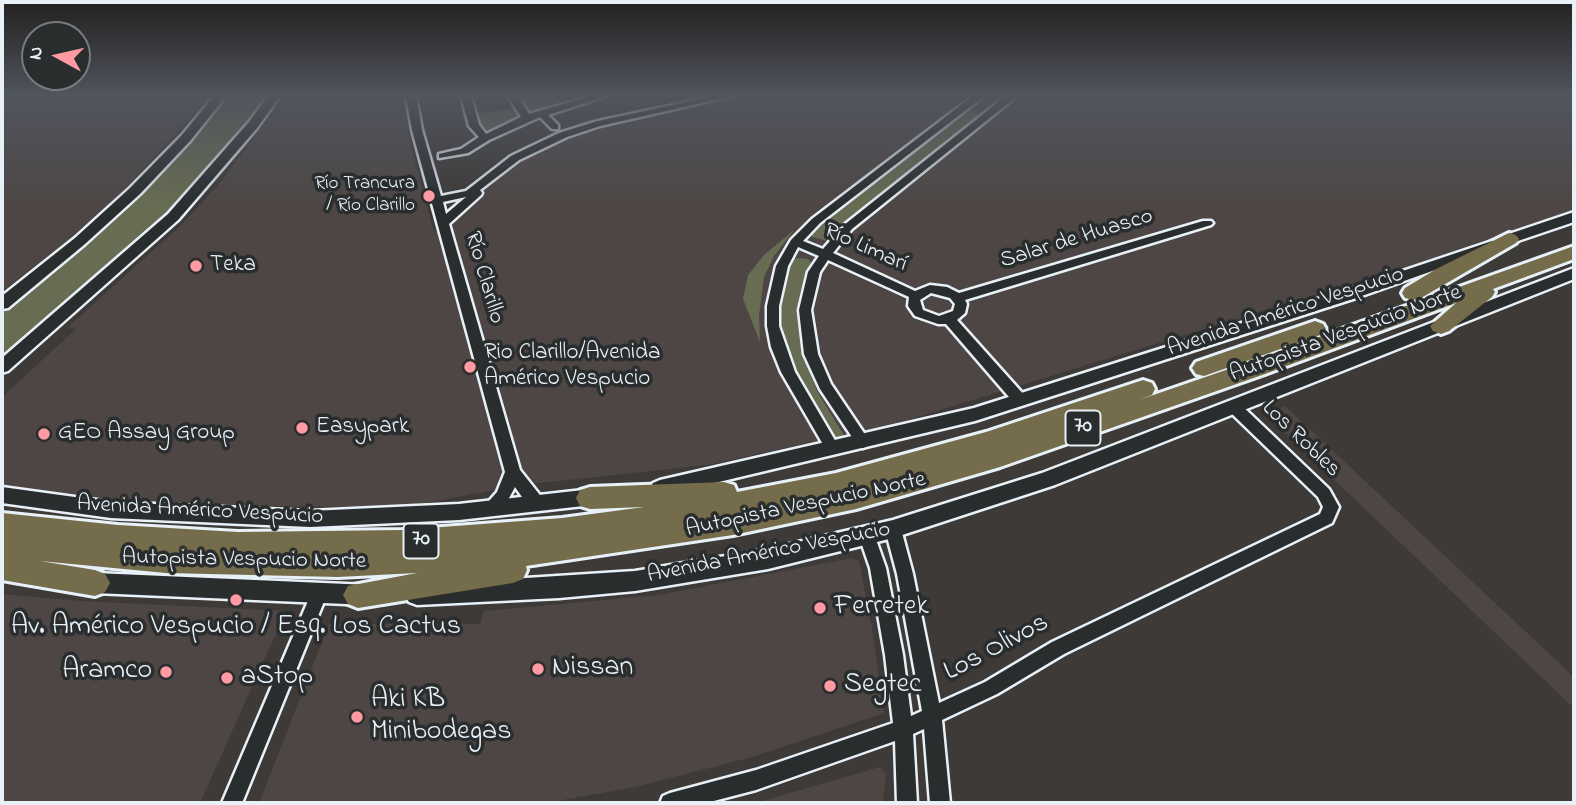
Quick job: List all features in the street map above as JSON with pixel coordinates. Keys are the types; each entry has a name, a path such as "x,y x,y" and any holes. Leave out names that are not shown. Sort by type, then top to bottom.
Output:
{"highway":[{"name":"Autopista Vespucio Norte","path":"2,524 204,543 311,545 512,535 625,522 738,504 836,484 989,441 1192,373 1574,236"},
{"path":"1413,293 1445,272 1508,239"},
{"name":"Autopista Vespucio Norte","path":"2,546 143,560 313,565 490,557 656,537 824,506 945,474 1257,368 1574,252"},
{"path":"1441,326 1501,278"},
{"path":"590,498 731,493 836,484"},
{"path":"358,595 595,556 656,537"},
{"path":"2,568 95,583"}],"main road":[{"name":"Avenida Américo Vespucio","path":"1508,239 1574,217"},
{"name":"Avenida Américo Vespucio","path":"95,583 319,594 468,594 635,580 768,559 893,529 1011,493 1574,273"}],"street":[{"path":"2,304 80,242 135,191 190,134"},
{"path":"2,367 164,226 244,134"},
{"name":"Río Clarillo","path":"418,134 513,472 527,494 539,504"},
{"path":"481,134 485,138"},
{"path":"443,156 464,151 494,134"},
{"path":"438,203 467,194 481,186 515,158 553,134"},
{"path":"833,449 788,372 773,326 778,276 795,242 816,221 929,134"},
{"path":"863,442 825,386 808,343 806,301 814,272 848,227 966,134"},
{"path":"444,222 471,199 481,186"},
{"path":"438,203 471,199"},
{"name":"Salar de Huasco","path":"958,298 1207,223"},
{"name":"Avenida Américo Vespucio","path":"2,495 111,510 269,519 365,518 539,504 678,485 943,424 1354,293 1508,239"},
{"name":"Río Limarí","path":"795,242 826,253 916,296"},
{"path":"925,290 949,292 958,298 961,310 949,319 933,319 919,313 914,306 916,296 925,290"},
{"path":"949,319 1020,400"},
{"name":"Los Robles","path":"1234,407 1324,493 1331,507"},
{"path":"489,509 503,496 513,472"},
{"name":"Los Olivos","path":"670,803 756,780 903,729 991,688 1058,648 1326,518 1331,507"},
{"path":"893,529 908,587 932,715 940,803"},
{"path":"867,536 878,568 889,624 903,729 907,803"},
{"name":"Avenida Américo Vespucio","path":"2,579 95,583"},
{"path":"232,803 319,594"}],"shaded area":[{"path":"2,134 175,134 126,188 86,226 2,291"},
{"path":"258,134 408,134 434,232 484,190 501,171 523,158 536,142 555,134 1574,134 1574,210 1429,260 885,427 707,465 522,485 420,504 362,507 144,504 78,498 2,486 2,397 76,329 68,327 179,227 220,183"},
{"path":"1285,406 1574,677 1574,708 1265,414"},
{"path":"852,558 859,561 884,713 752,757 635,787 546,803 259,803 329,624 480,624 484,611 659,595"},
{"path":"2,594 81,601 286,611 200,803 2,803"},
{"path":"880,767 886,773 883,803 755,803"}],"green space":[{"path":"193,134 239,134 174,211 2,359 2,311 124,208"},
{"path":"937,134 960,134 843,225 828,241 812,237 812,231"},
{"path":"794,230 774,256 764,277 759,316 760,342 743,299 748,275 764,255"},
{"path":"808,259 811,263 800,294 798,320 803,354 817,391 846,439 835,442 790,366 775,317 788,261"}],"place":[{"name":"Río Trancura / Río Clarillo","path":"429,196"},
{"name":"Teka","path":"196,266"},
{"name":"Rio Clarillo/Avenida Américo Vespucio","path":"470,367"},
{"name":"Easypark","path":"302,428"},
{"name":"GEO Assay Group","path":"44,434"},
{"name":"Av. Américo Vespucio / Esq. Los Cactus","path":"236,600"},
{"name":"Ferretek","path":"820,608"},
{"name":"Nissan","path":"538,669"},
{"name":"Aramco","path":"166,672"},
{"name":"aStop","path":"227,678"},
{"name":"Segtec","path":"830,686"},
{"name":"Aki KB Minibodegas","path":"357,717"}]}
